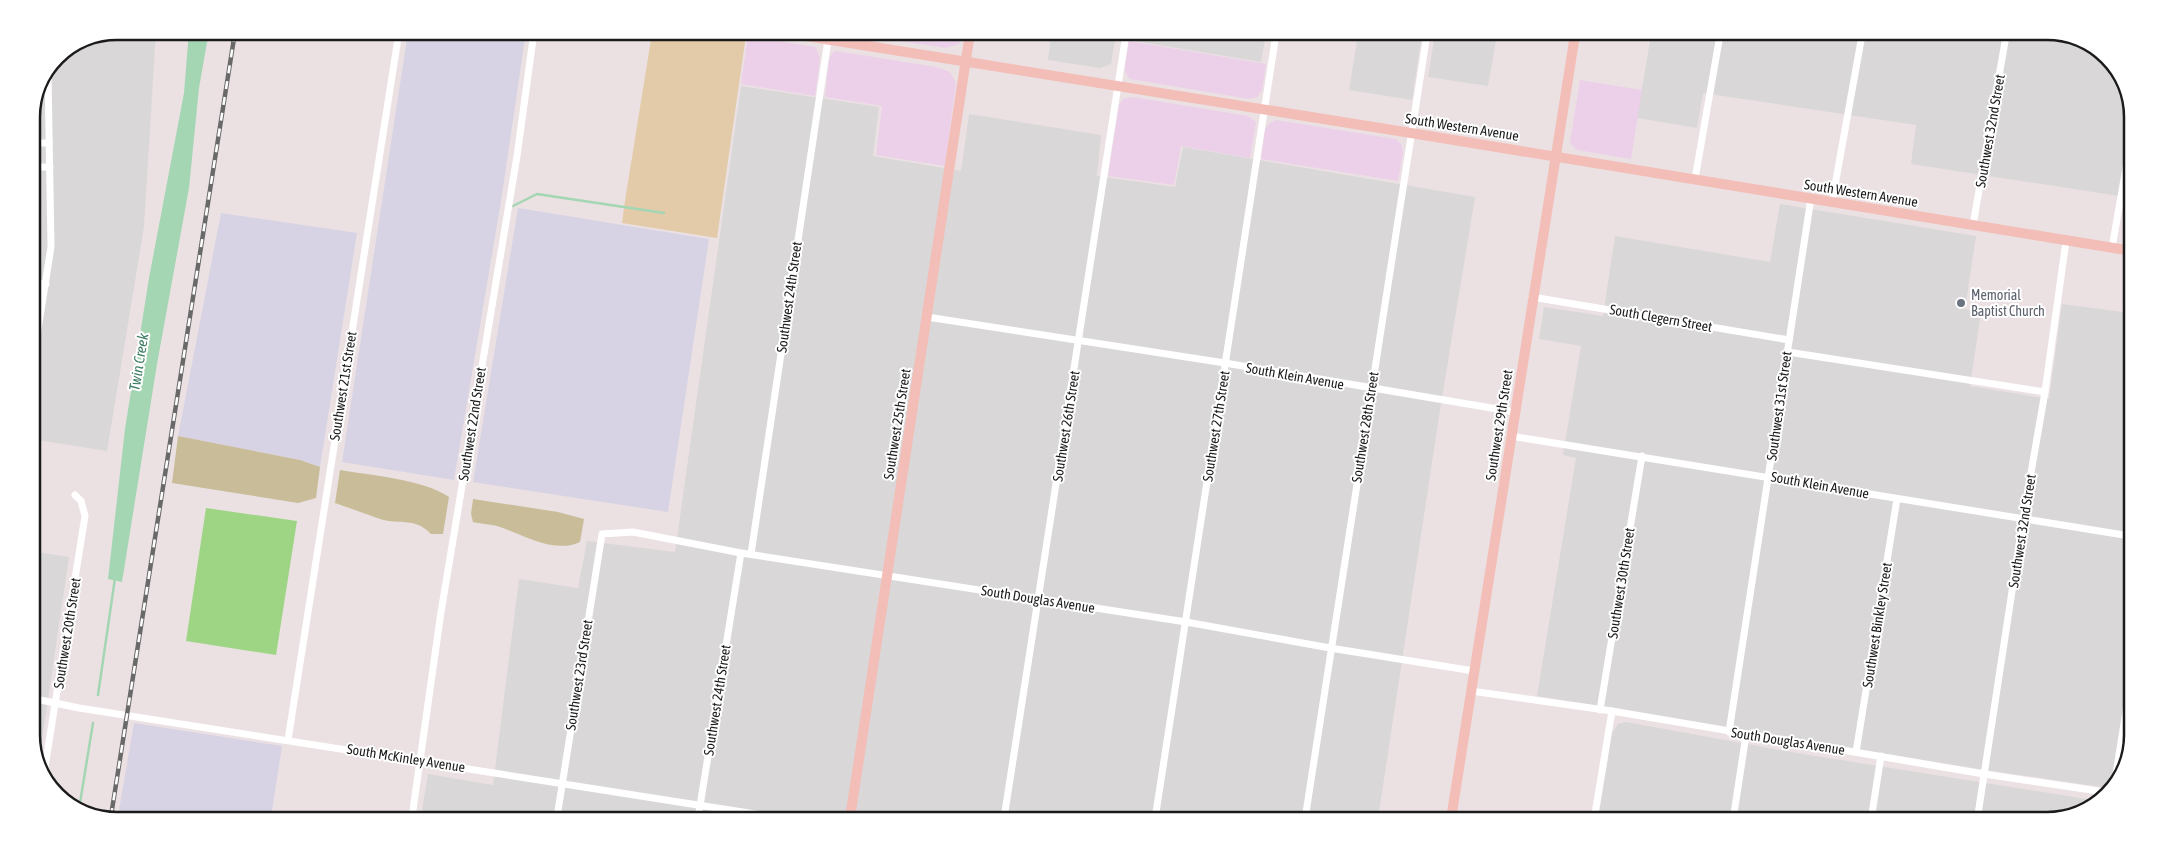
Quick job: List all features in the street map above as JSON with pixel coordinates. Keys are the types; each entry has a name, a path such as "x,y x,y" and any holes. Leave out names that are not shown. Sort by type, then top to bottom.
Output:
{"main road":[{"name":"South Western Avenue","path":"828,40 1555,156 2124,250"},
{"name":"Southwest 25th Street","path":"851,812 969,40"},
{"name":"Southwest 29th Street","path":"1452,812 1532,297 1574,40"}],"street":[{"name":"Southwest 21st Street","path":"288,740 398,40"},
{"name":"Southwest 22nd Street","path":"413,812 441,612 518,148 533,40"},
{"name":"Southwest 24th Street","path":"752,554 828,40"},
{"name":"Southwest 26th Street","path":"1005,812 1125,40"},
{"name":"Southwest 27th Street","path":"1156,812 1275,40"},
{"name":"Southwest 28th Street","path":"1306,812 1426,40"},
{"path":"1695,179 1719,40"},
{"path":"1832,202 1861,40"},
{"name":"Southwest 32nd Street","path":"1973,225 2005,40"},
{"path":"40,320 51,248 48,84"},
{"path":"40,143 49,143"},
{"path":"40,167 50,167"},
{"path":"2112,248 2124,179"},
{"name":"Southwest 31st Street","path":"1730,732 1811,198"},
{"name":"Southwest 32nd Street","path":"1978,812 2023,519 2045,392 2066,241"},
{"path":"40,283 46,284"},
{"name":"South Clegern Street","path":"1532,297 1789,340"},
{"name":"South Klein Avenue","path":"927,317 1079,340 1515,412"},
{"path":"1788,352 2045,392"},
{"name":"South Klein Avenue","path":"1511,436 1769,476 1897,499 2124,535"},
{"name":"Southwest 30th Street","path":"1600,710 1642,456"},
{"name":"Southwest 20th Street","path":"46,763 85,516 81,501 75,495"},
{"name":"Southwest Binkley Street","path":"1856,752 1897,499"},
{"name":"South Douglas Avenue","path":"602,534 633,532 752,554 1186,622 1330,648 1474,670"},
{"name":"Southwest 23rd Street","path":"558,812 602,534"},
{"name":"Southwest 24th Street","path":"699,812 741,552"},
{"name":"South Douglas Avenue","path":"1471,691 1612,711 1984,774 2100,791"},
{"name":"South McKinley Avenue","path":"40,699 56,702 63,706 112,714 746,812"},
{"path":"1595,812 1612,711"},
{"path":"2117,766 2124,723"},
{"path":"1734,812 1746,734"},
{"path":"1872,812 1881,756"}],"shaded area":[{"path":"155,40 144,227 107,451 40,440 41,102 53,74 74,53 102,41"},
{"path":"407,40 525,40 501,201 454,480 342,462"},
{"path":"651,40 745,40 717,238 622,223 624,208 664,213 624,207"},
{"path":"747,40 773,40 816,47 820,59 815,96 741,84"},
{"path":"893,40 960,40 959,44 946,48"},
{"path":"1050,40 1115,40 1111,64 1100,68 1048,60"},
{"path":"1135,40 1265,40 1261,62"},
{"path":"1357,40 1421,40 1412,100 1349,90"},
{"path":"1434,40 1496,40 1488,86 1428,77"},
{"path":"1650,40 2057,41 2072,44 2098,59 2108,70 2118,88 2124,112 2124,197 1911,164 1916,125 1703,93 1697,128 1637,118"},
{"path":"1129,41 1266,64 1262,90 1257,97 1249,99 1130,79 1125,72"},
{"path":"836,51 936,67 950,72 956,83 945,166 876,155 882,106 825,97 829,60 832,53"},
{"path":"1580,80 1642,90 1631,159 1577,150 1570,143"},
{"path":"741,86 879,107 873,156 961,171 969,114 1101,135 1097,176 1175,187 1183,147 1475,197 1440,410 1379,812 422,812 428,774 493,785 519,579 578,588 587,541 675,552"},
{"path":"1133,97 1248,116 1256,122 1250,158 1181,146 1174,185 1108,176 1119,105 1123,99"},
{"path":"1276,120 1396,139 1401,144 1403,151 1398,181 1261,159 1265,129"},
{"path":"1780,204 1976,236 1965,309 1981,312 1970,386 2049,399 2062,304 2124,312 2124,735 2120,760 2103,787 1972,768 1537,696 1576,458 1563,455 1581,346 1539,339 1544,307 1603,316 1615,236 1770,262"},
{"path":"518,208 709,239 668,512 473,482"},
{"path":"221,213 357,233 320,467 300,460 178,436"},
{"path":"178,436 300,460 320,467 316,498 298,503 172,483"},
{"path":"340,470 412,482 439,491 449,497 443,534 431,534 413,523 387,521 335,503"},
{"path":"473,499 558,512 584,519 580,542 560,546 550,545 497,526 473,522 471,514"},
{"path":"40,552 69,557 41,748"},
{"path":"1626,722 1797,753 2089,799 2067,809 2047,812 1599,812 1612,733 1618,724"},
{"path":"134,723 282,746 272,812 119,812"}],"green space":[{"path":"206,508 297,521 276,655 186,641"}],"water":[{"path":"188,40 207,40 199,88 189,188 157,364 122,582 108,579 125,429 149,278 184,93"}],"waterway":[{"path":"513,206 537,194 664,213"},
{"name":"Twin Creek","path":"98,695 115,578"},
{"name":"Twin Creek","path":"80,802 93,723"}],"railway":[{"path":"112,811 234,40"}],"place":[{"name":"Memorial Baptist Church","path":"1961,303"}]}
